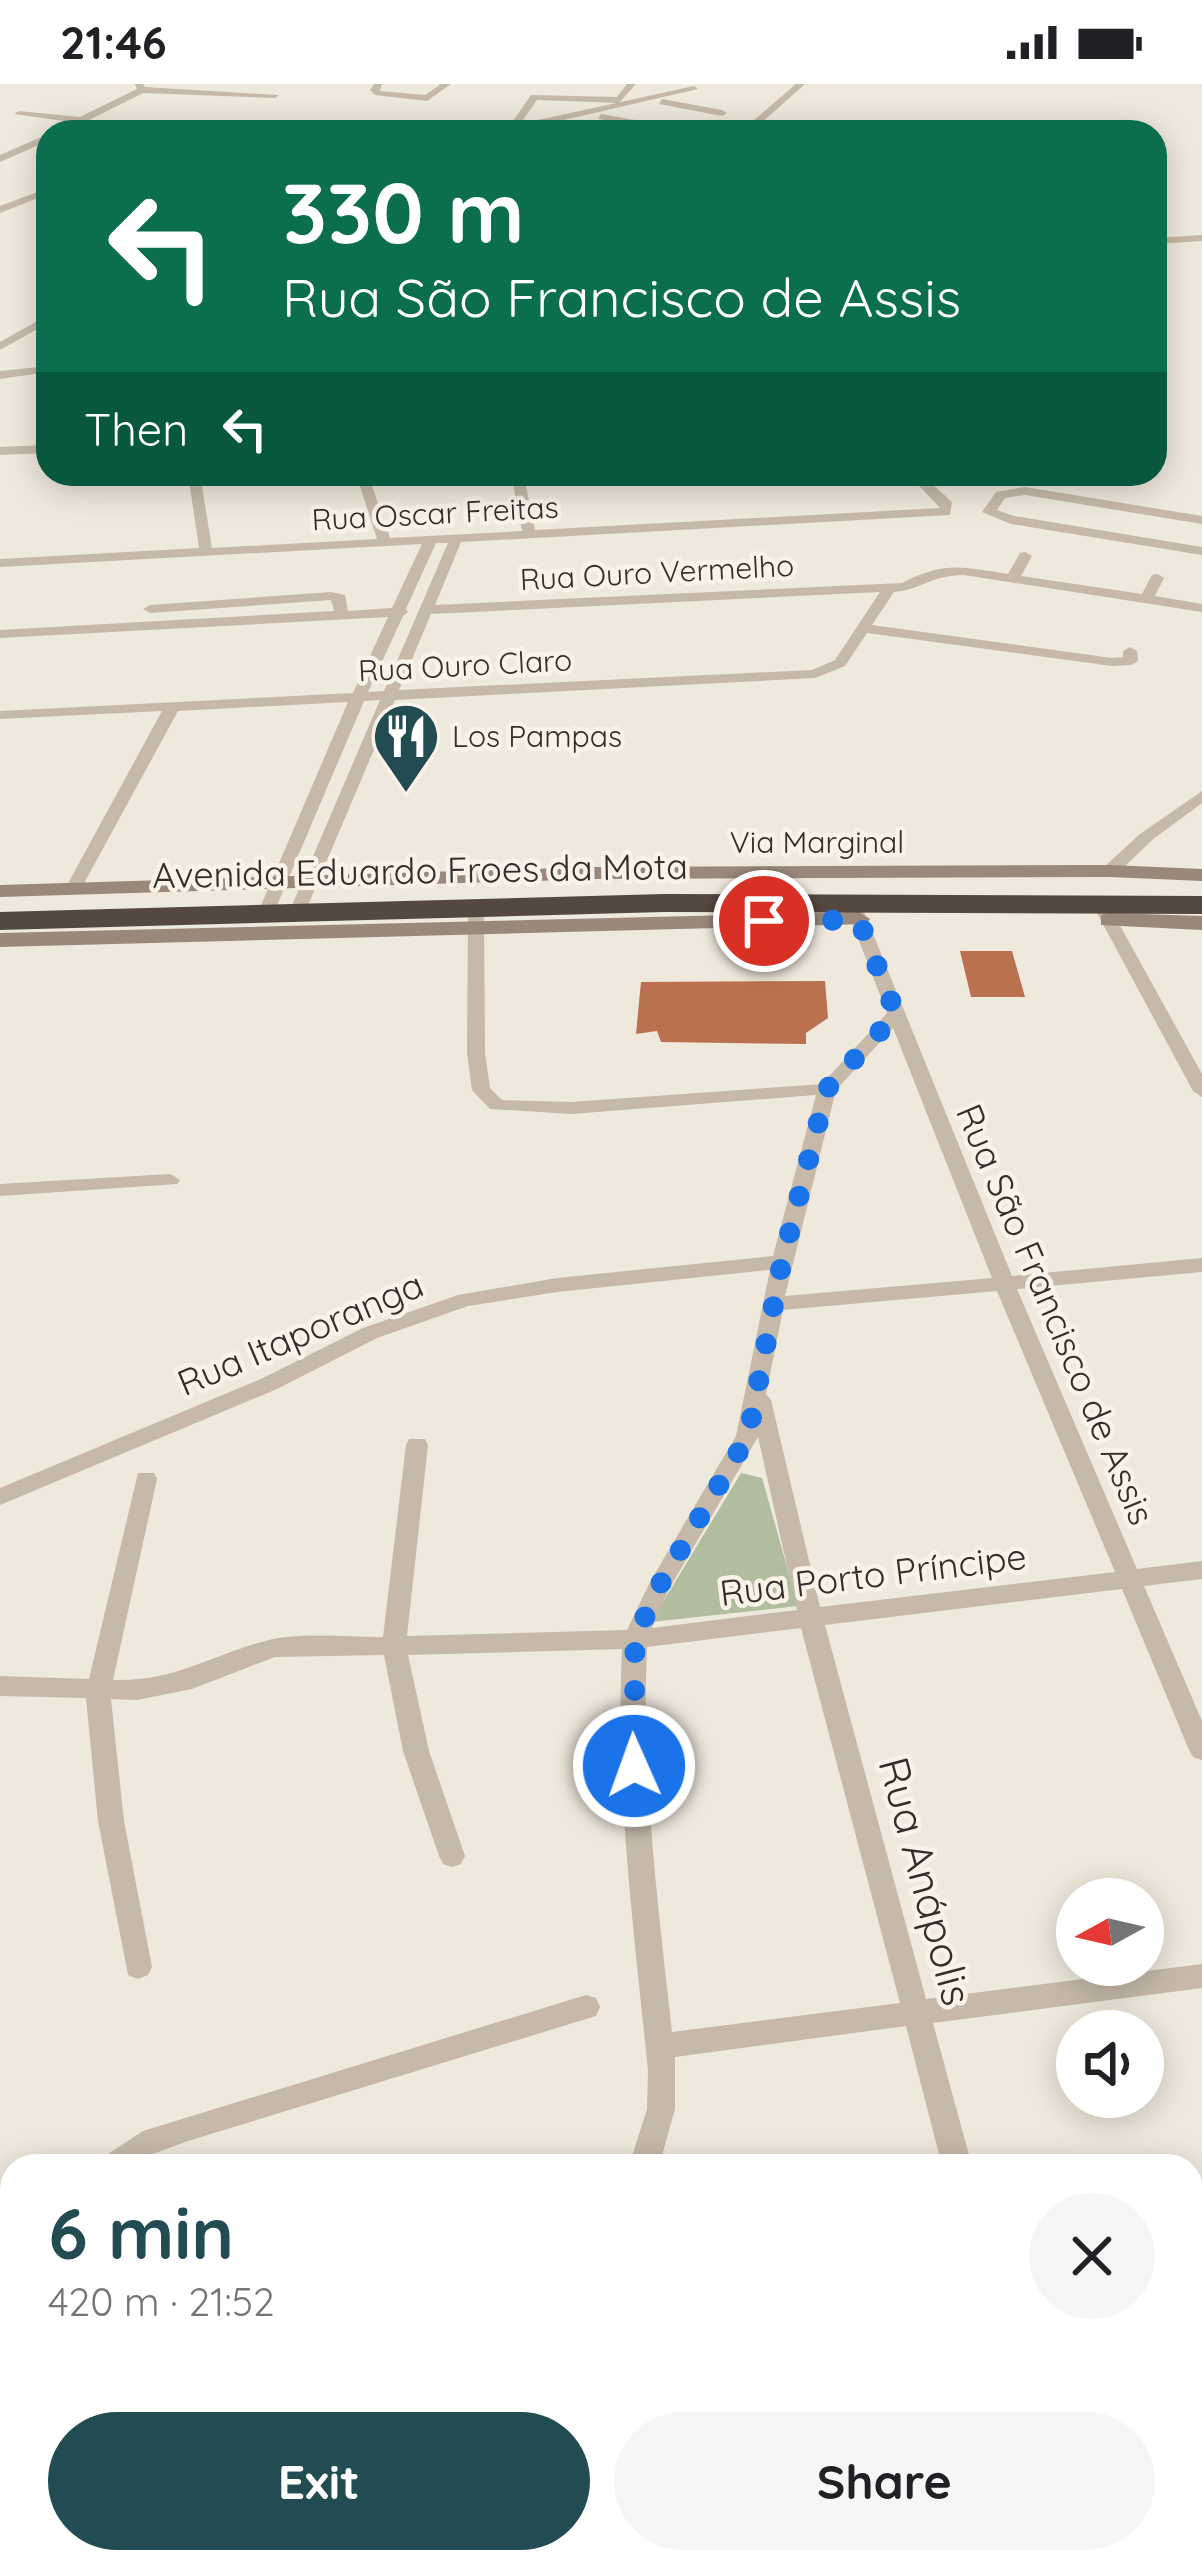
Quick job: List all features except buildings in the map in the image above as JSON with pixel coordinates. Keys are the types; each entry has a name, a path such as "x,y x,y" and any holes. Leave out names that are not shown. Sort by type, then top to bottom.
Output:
{"highway":[{"name":"Avenida Eduardo Froes da Mota","path":"0,921 267,910 476,916 1104,911 1202,905"}],"street":[{"path":"266,104 285,84"},
{"path":"377,88 430,97 447,84"},
{"path":"560,97 570,84"},
{"path":"518,120 534,97 619,100 632,84"},
{"path":"759,120 801,84"},
{"path":"19,114 82,120 140,87 275,94"},
{"path":"553,120 694,89"},
{"path":"662,102 726,109 712,120"},
{"path":"601,117 618,120"},
{"path":"0,159 36,142"},
{"path":"0,192 30,198"},
{"path":"0,210 36,196"},
{"path":"1167,240 1202,238"},
{"path":"0,347 36,326"},
{"path":"0,327 28,331"},
{"path":"0,375 36,370"},
{"path":"0,451 36,450"},
{"path":"196,486 206,552"},
{"path":"366,486 385,543"},
{"path":"519,486 529,535"},
{"path":"925,486 946,509"},
{"path":"989,512 1001,495 1024,491 1202,520"},
{"name":"Rua Oscar Freitas","path":"0,563 946,509 989,512 1000,518 1202,551"},
{"path":"298,910 456,539"},
{"path":"267,910 431,540"},
{"path":"1013,578 1024,556"},
{"name":"Rua Ouro Vermelho","path":"426,610 890,587 912,585 945,570 1202,608"},
{"path":"1145,600 1157,578"},
{"name":"Rua Ouro Claro","path":"0,715 815,674 840,663 890,587"},
{"path":"150,609 331,596 340,598 341,615"},
{"path":"0,634 401,612"},
{"path":"865,628 1112,662 1131,661 1130,651"},
{"path":"74,886 172,707"},
{"path":"1110,871 1145,837 1202,796"},
{"name":"Via Marginal","path":"0,891 279,879 1110,871 1202,875"},
{"name":"Rua São Francisco de Assis","path":"855,911 1005,1284 1202,1750"},
{"path":"1104,911 1202,923"},
{"path":"1104,911 1202,1091"},
{"path":"0,940 476,916 476,1053 481,1090 497,1106 571,1108 827,1089"},
{"path":"648,2154 662,2109 636,1814 631,1718 635,1639 658,1588 748,1436 782,1262 827,1089 896,1014"},
{"path":"0,1190 170,1180"},
{"name":"Rua Itaporanga","path":"0,1496 269,1384 370,1333 465,1300 539,1287 782,1262"},
{"path":"777,1304 1202,1265"},
{"name":"Rua Anápolis","path":"759,1396 811,1619 953,2154"},
{"path":"417,1445 394,1646 416,1751 452,1856"},
{"path":"138,1967 111,1821 98,1691 146,1479"},
{"name":"Rua Porto Príncipe","path":"0,1686 98,1691 169,1686 273,1648 635,1639 1202,1570"},
{"path":"660,2046 1202,1976"},
{"path":"131,2154 143,2144 188,2128 586,2007"}],"green space":[{"path":"741,1473 762,1478 798,1606 651,1622"}],"place":[{"name":"Los Pampas","path":"406,795"}],"route":[{"path":"634,1766 635,1639 658,1588 748,1436 782,1262 827,1089 896,1014 859,920 764,921"}]}
